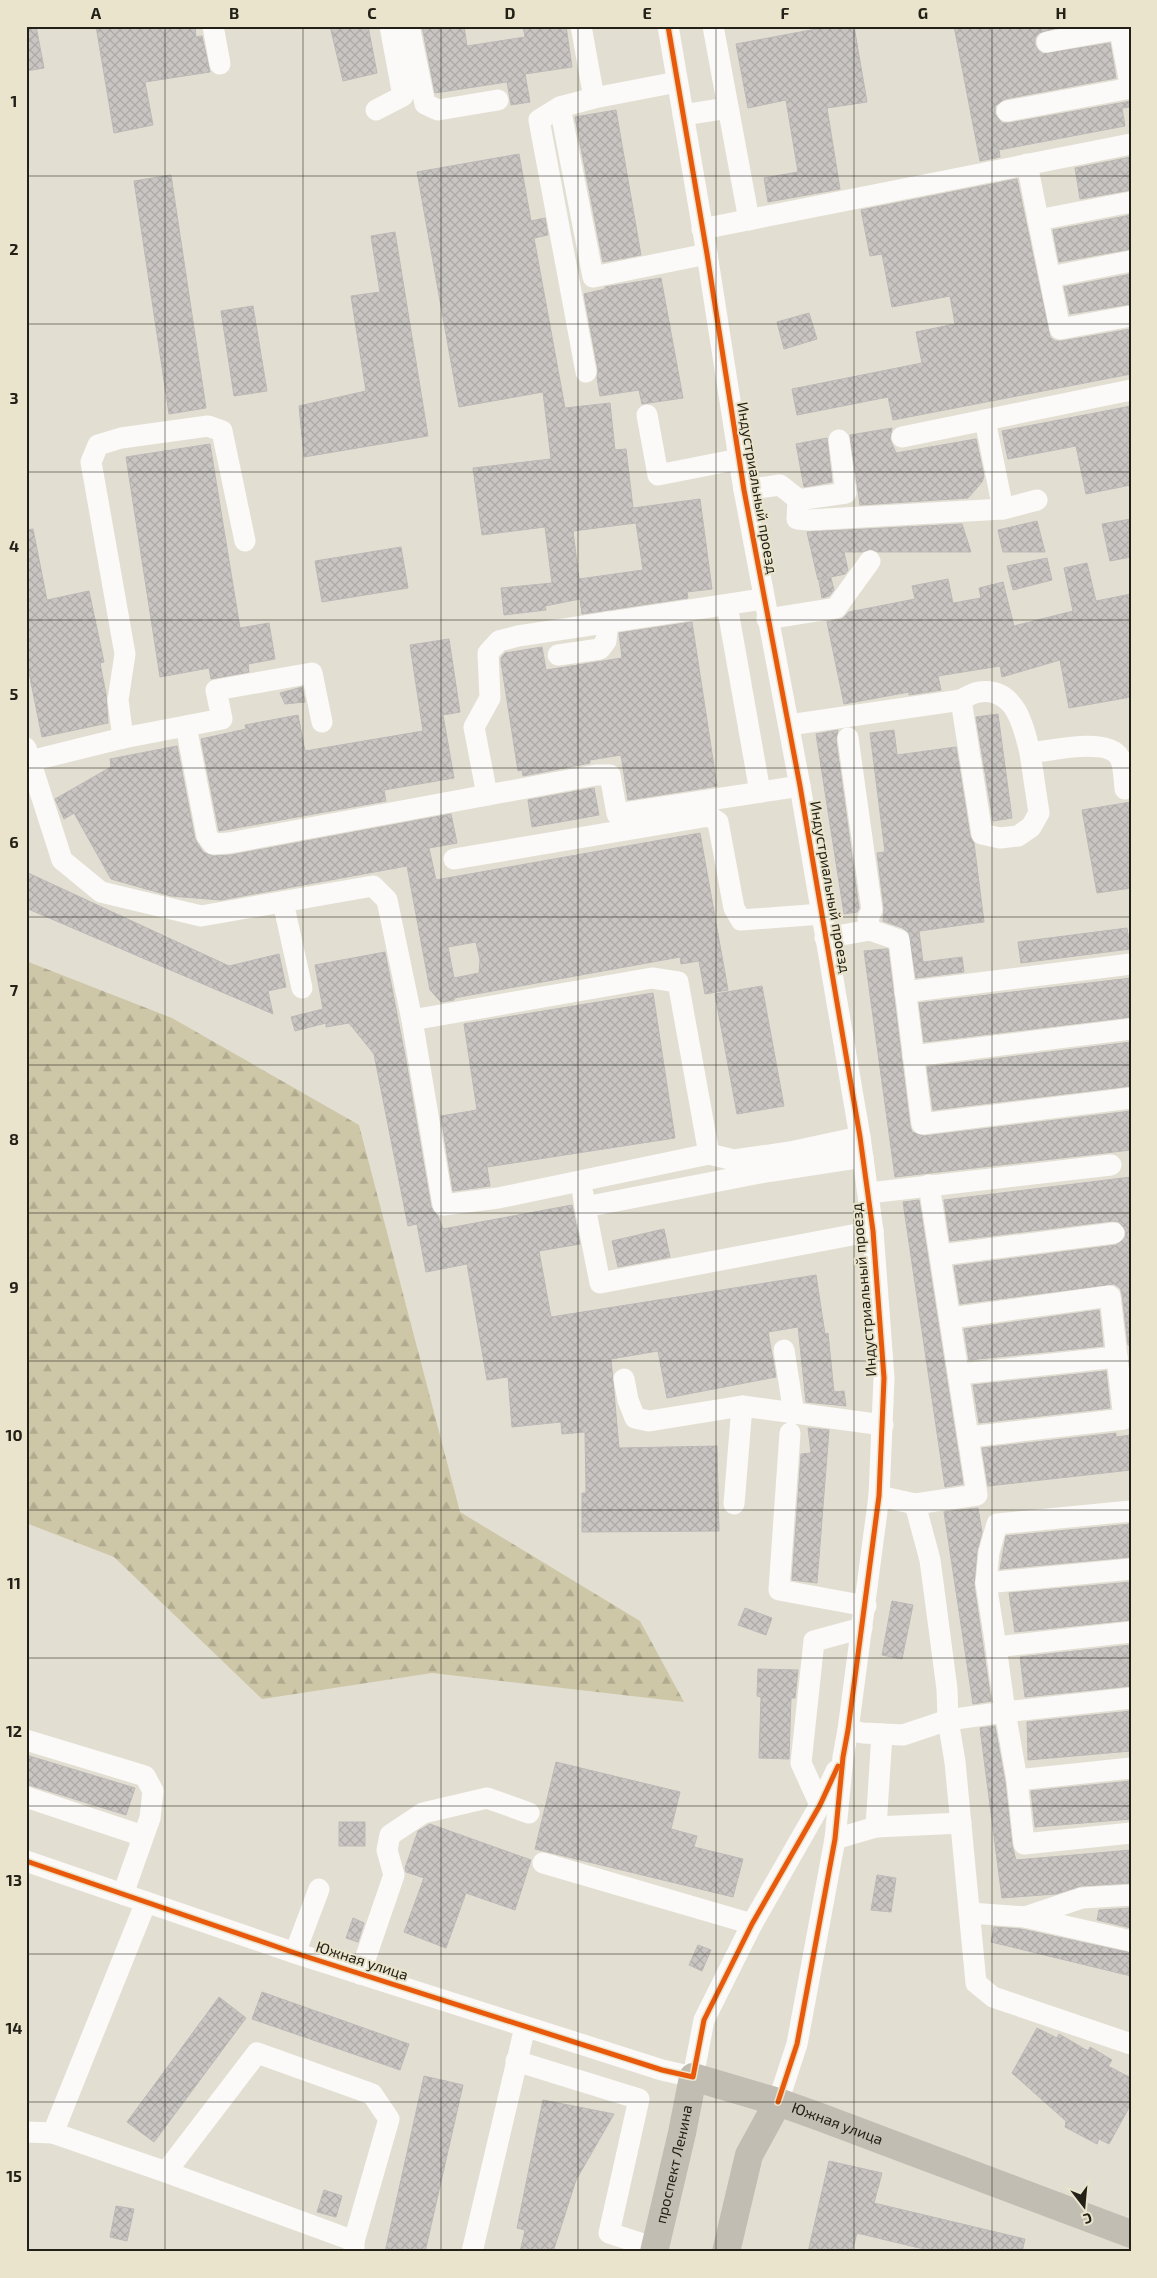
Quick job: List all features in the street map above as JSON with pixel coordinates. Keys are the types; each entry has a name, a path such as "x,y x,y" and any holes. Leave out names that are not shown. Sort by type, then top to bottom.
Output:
{"main road":[{"name":"Южная улица","path":"693,2077 778,2102 1131,2234"},
{"name":"проспект Ленина","path":"654,2250 682,2133 693,2077"},
{"path":"726,2252 749,2155 778,2102"}],"street":[{"path":"213,26 220,64"},
{"path":"376,110 404,96 390,26"},
{"path":"409,26 425,104 438,110 498,100"},
{"path":"581,26 594,98"},
{"name":"Индустриальный проезд","path":"668,26 707,254 744,490 800,786 869,1193 873,1231 884,1378 879,1496 866,1606 848,1730 842,1757"},
{"path":"713,26 749,220"},
{"path":"1007,111 1131,88 1119,28 1047,42"},
{"path":"586,372 539,120 560,108 594,98 677,82"},
{"path":"560,108 593,276 707,254"},
{"path":"683,115 728,108"},
{"path":"702,229 1131,144"},
{"path":"1027,164 1060,329 1131,316"},
{"path":"1038,220 1131,202"},
{"path":"1050,277 1131,261"},
{"path":"902,437 1131,390"},
{"path":"647,415 658,475 739,460"},
{"path":"985,420 1003,509"},
{"path":"123,738 118,700 125,654 90,462 98,445 120,438 208,426 222,431 245,541"},
{"path":"744,490 780,485 799,500 846,493 839,440"},
{"path":"799,500 797,519 809,520 1003,509 1037,500"},
{"path":"487,795 474,727 490,698 488,653 498,641 518,636 727,604 765,609 836,608 870,561"},
{"path":"727,604 760,792"},
{"path":"558,656 600,649 606,641 608,622"},
{"path":"322,722 312,673 216,690 222,719 28,755 62,860 101,892 201,916 373,886 387,900 412,1020 443,1205 498,1198 709,1154 734,1160 760,1173"},
{"path":"789,725 961,700 979,692 1001,694 1010,702 1019,715 1025,729 1039,813 1031,827 1018,836 1000,838 982,834 961,700"},
{"path":"186,726 207,836 214,844 229,843 596,774 610,775 617,814 800,786"},
{"path":"848,738 872,910 868,918 870,930"},
{"path":"1030,753 1098,745 1112,749 1120,758 1126,789"},
{"path":"454,859 708,816 718,822 734,908 741,920 822,914"},
{"path":"283,902 302,988"},
{"path":"826,938 870,930 899,940 922,1124 1131,1098"},
{"path":"905,992 1131,964"},
{"path":"412,1020 652,978 678,982 709,1154"},
{"path":"913,1056 1131,1029"},
{"path":"734,1160 790,1152 861,1146"},
{"path":"585,1207 760,1173 861,1146"},
{"path":"869,1193 1111,1165"},
{"path":"580,1181 600,1283 873,1231"},
{"path":"879,1496 915,1504 977,1495 960,1374 929,1185"},
{"path":"940,1255 1114,1233"},
{"path":"951,1318 1110,1296 1124,1419 969,1437"},
{"path":"784,1350 792,1423 779,1590 866,1606"},
{"path":"960,1374 1117,1357"},
{"path":"624,1379 628,1400 635,1418 642,1420 649,1421 742,1406 792,1423 883,1425"},
{"path":"734,1504 742,1406"},
{"path":"915,1504 930,1560 947,1689 948,1720 955,1762 976,1982 993,1997 1131,2044"},
{"path":"1131,1511 997,1524 989,1552 986,1584 1017,1780 1024,1844 1131,1833"},
{"path":"986,1584 1131,1569"},
{"path":"820,1805 801,1763 814,1641 862,1628"},
{"path":"996,1647 1131,1632"},
{"path":"848,1730 903,1735 948,1720 1131,1698"},
{"path":"876,1827 882,1734"},
{"path":"26,1740 145,1776 153,1791 150,1818 123,1894"},
{"path":"693,2077 704,2020 752,1924 820,1805 842,1757"},
{"path":"778,2102 797,2044 835,1839 842,1757"},
{"path":"1017,1780 1131,1768"},
{"path":"26,1797 143,1836"},
{"path":"360,1974 394,1875 387,1850 390,1836 423,1813 486,1798 529,1813"},
{"path":"835,1839 876,1827 961,1823"},
{"name":"Южная улица","path":"26,1861 360,1974 662,2070 693,2077"},
{"path":"543,1863 752,1924"},
{"path":"295,1952 319,1889"},
{"path":"1025,1917 1082,1898 1131,1895"},
{"path":"53,2133 146,1902"},
{"path":"970,1913 1025,1917 1131,1940"},
{"path":"472,2252 525,2026"},
{"path":"26,2132 53,2133 166,2172 354,2247 389,2119 372,2094 257,2053 166,2172"},
{"path":"516,2061 639,2099 609,2233 654,2250"}],"green space":[{"path":"26,961 172,1018 359,1125 460,1512 640,1621 684,1702 432,1673 262,1699 114,1557 26,1523"}],"building":[{"path":"26,26 36,26 44,68 26,71"},
{"path":"96,26 195,26 196,37 202,36 210,72 145,82 153,125 114,133"},
{"path":"330,26 368,26 377,73 343,81"},
{"path":"422,26 464,26 467,46 525,37 523,26 566,26 572,67 525,74 530,102 511,105 507,82 435,93"},
{"path":"832,26 854,26 867,102 827,108 840,189 768,202 764,178 798,172 786,100 748,108 736,44"},
{"path":"954,26 1064,26 1039,33 1035,38 1035,45 1043,54 1110,43 1116,78 1005,99 995,106 995,114 1002,123 1009,123 1131,101 1131,107 1122,108 1125,126 999,150 1000,157 980,161"},
{"path":"616,110 641,255 603,262 575,117"},
{"path":"519,154 531,221 545,218 548,235 534,238 565,408 610,403 615,450 626,449 633,508 700,499 712,589 687,592 688,598 582,614 580,599 545,606 546,610 504,615 501,588 552,583 545,527 482,535 473,468 551,459 543,392 459,407 417,172","holes":["636,523 643,570 579,579 573,531"]},
{"path":"1131,157 1131,190 1080,199 1075,168"},
{"path":"171,175 206,408 169,414 134,181"},
{"path":"1017,179 1050,337 1055,341 1062,341 1131,329 1131,374 893,420 888,397 797,415 792,389 922,363 916,332 955,324 950,296 892,307 882,254 870,256 861,210"},
{"path":"1131,215 1131,249 1059,262 1053,230"},
{"path":"395,232 428,436 304,457 299,406 366,391 351,296 380,292 371,236"},
{"path":"1131,274 1131,304 1070,314 1064,287"},
{"path":"661,278 683,398 642,404 639,390 600,396 597,378 598,370 584,294 605,289 605,287"},
{"path":"253,306 267,391 234,396 221,311"},
{"path":"809,313 817,339 784,349 777,322"},
{"path":"1131,406 1131,485 1086,494 1076,446 1008,459 1002,431"},
{"path":"892,428 890,439 896,453 976,439 984,476 982,482 968,498 860,505 850,435"},
{"path":"827,438 832,482 804,487 796,444"},
{"path":"210,444 240,628 269,623 275,659 248,664 249,672 211,679 209,668 160,677 126,457"},
{"path":"1131,519 1131,557 1110,561 1102,524"},
{"path":"1037,521 1045,552 1003,552 998,530"},
{"path":"962,524 971,552 878,552 871,549 862,552 844,552 848,570 845,574 818,580 807,532"},
{"path":"33,529 47,600 89,591 104,662 100,663 106,694 108,723 42,737 26,658 26,530"},
{"path":"401,547 408,588 322,602 315,561"},
{"path":"1047,558 1052,580 1013,590 1007,566"},
{"path":"1087,563 1096,601 1131,594 1131,697 1069,708 1060,660 1002,677 1000,666 938,676 941,690 909,695 909,692 844,704 827,622 842,619 849,612 915,599 912,586 948,579 953,603 981,598 979,588 1003,582 1014,626 1073,611 1064,568"},
{"path":"831,578 834,590 829,596 822,598 819,581"},
{"path":"692,622 717,786 628,800 621,755 590,760 590,763 523,776 522,770 518,771 501,662 501,658 505,653 542,647 546,670 622,658 619,633"},
{"path":"449,639 460,712 443,715 454,778 384,790 386,801 219,831 201,739 246,729 245,725 298,715 305,751 423,731 410,645"},
{"path":"302,687 305,702 285,704 280,693"},
{"path":"998,714 1012,818 993,821 976,717"},
{"path":"838,730 836,740 859,908 857,912 844,914 816,734"},
{"path":"894,730 897,755 956,747 970,836 974,843 984,922 919,931 923,962 962,957 964,972 916,978 909,933 903,928 883,921 884,908 877,853 885,852 870,733"},
{"path":"177,746 195,839 203,852 213,856 231,855 451,814 457,843 429,848 436,880 700,833 728,990 705,994 699,961 681,964 680,957 454,998 454,1000 441,1002 430,990 407,866 221,900 171,896 111,879 74,813 64,819 55,799 111,767 110,759","holes":["476,942 480,960 479,973 454,978 448,947"]},
{"path":"594,788 599,815 532,827 528,800"},
{"path":"1131,802 1131,888 1097,893 1082,810"},
{"path":"26,872 229,966 279,954 286,987 268,991 273,1014 26,908"},
{"path":"1127,928 1130,949 1021,963 1018,942"},
{"path":"888,949 912,1132 924,1136 1131,1111 1131,1150 895,1177 864,951"},
{"path":"385,952 431,1207 438,1216 443,1229 572,1205 580,1244 539,1251 551,1317 816,1275 825,1334 828,1333 834,1392 844,1391 846,1406 806,1402 798,1327 768,1332 776,1377 667,1398 658,1351 611,1359 619,1448 717,1446 719,1531 582,1532 582,1493 586,1493 585,1432 562,1434 561,1422 512,1427 508,1377 487,1380 467,1264 426,1272 417,1224 408,1226 374,1054 349,1023 326,1027 326,1023 295,1031 291,1017 323,1009 315,965"},
{"path":"1131,978 1131,1017 924,1042 919,1003"},
{"path":"762,986 784,1106 737,1114 715,994"},
{"path":"653,993 675,1138 487,1167 490,1186 453,1191 441,1116 477,1110 464,1024"},
{"path":"1131,1042 1131,1086 933,1110 927,1067"},
{"path":"1131,1177 1131,1345 1128,1345 1122,1294 1120,1288 1114,1284 960,1304 954,1266 1116,1245 1125,1238 1126,1231 1119,1222 1112,1221 950,1241 944,1200"},
{"path":"919,1200 963,1484 945,1487 903,1202"},
{"path":"664,1229 670,1257 618,1267 612,1241"},
{"path":"1099,1310 1103,1346 969,1360 964,1329"},
{"path":"1106,1371 1110,1408 979,1423 973,1385"},
{"path":"808,1428 829,1430 817,1583 792,1580 801,1454 811,1453"},
{"path":"1116,1433 1116,1437 1131,1435 1131,1470 988,1486 982,1448"},
{"path":"978,1508 982,1532 977,1551 974,1585 991,1701 973,1704 944,1512"},
{"path":"1131,1524 1131,1557 1000,1569 1006,1536"},
{"path":"1131,1582 1131,1620 1015,1632 1009,1593"},
{"path":"892,1601 913,1605 902,1659 882,1655"},
{"path":"745,1608 772,1618 766,1635 738,1625"},
{"path":"1131,1645 1131,1686 1025,1697 1020,1657"},
{"path":"758,1669 798,1670 795,1698 791,1698 789,1759 759,1758 761,1697 757,1696"},
{"path":"1131,1711 1131,1751 1028,1760 1027,1722"},
{"path":"995,1726 1005,1782 1012,1845 1016,1860 1131,1850 1131,1883 1081,1886 1056,1894 1002,1898 980,1728"},
{"path":"26,1755 135,1788 126,1815 26,1784"},
{"path":"556,1762 680,1792 671,1829 697,1836 694,1847 743,1859 733,1897 535,1849"},
{"path":"1131,1781 1131,1819 1035,1827 1031,1791"},
{"path":"339,1822 365,1822 365,1846 339,1846"},
{"path":"430,1824 531,1860 515,1910 466,1893 446,1948 404,1932 424,1878 406,1872 405,1868 418,1831"},
{"path":"877,1875 896,1878 891,1912 871,1910"},
{"path":"1131,1908 1131,1928 1097,1920 1099,1910"},
{"path":"353,1918 364,1923 358,1942 346,1938"},
{"path":"994,1927 1021,1929 1131,1953 1131,1976 991,1942"},
{"path":"698,1945 711,1950 702,1971 689,1965"},
{"path":"262,1992 409,2044 400,2070 252,2019"},
{"path":"219,1997 246,2018 154,2142 127,2122"},
{"path":"1037,2028 1057,2038 1059,2034 1088,2051 1090,2047 1112,2060 1108,2066 1131,2078 1131,2104 1109,2144 1099,2139 1097,2144 1065,2127 1066,2121 1012,2073"},
{"path":"424,2076 463,2085 425,2252 385,2252"},
{"path":"543,2100 614,2114 576,2180 553,2252 520,2252 525,2230 517,2228"},
{"path":"829,2161 882,2173 874,2203 1025,2239 1022,2252 936,2252 857,2233 852,2252 808,2252"},
{"path":"324,2190 342,2196 336,2217 317,2212"},
{"path":"116,2206 134,2209 127,2241 110,2237"}],"cycle path":[{"path":"668,26 707,254 744,490 800,786 860,1137 873,1231 884,1378 879,1496 843,1757 835,1839 797,2044 778,2102"},
{"path":"26,1861 295,1953 662,2070 693,2077 704,2020 752,1924 820,1805 838,1766"}]}
